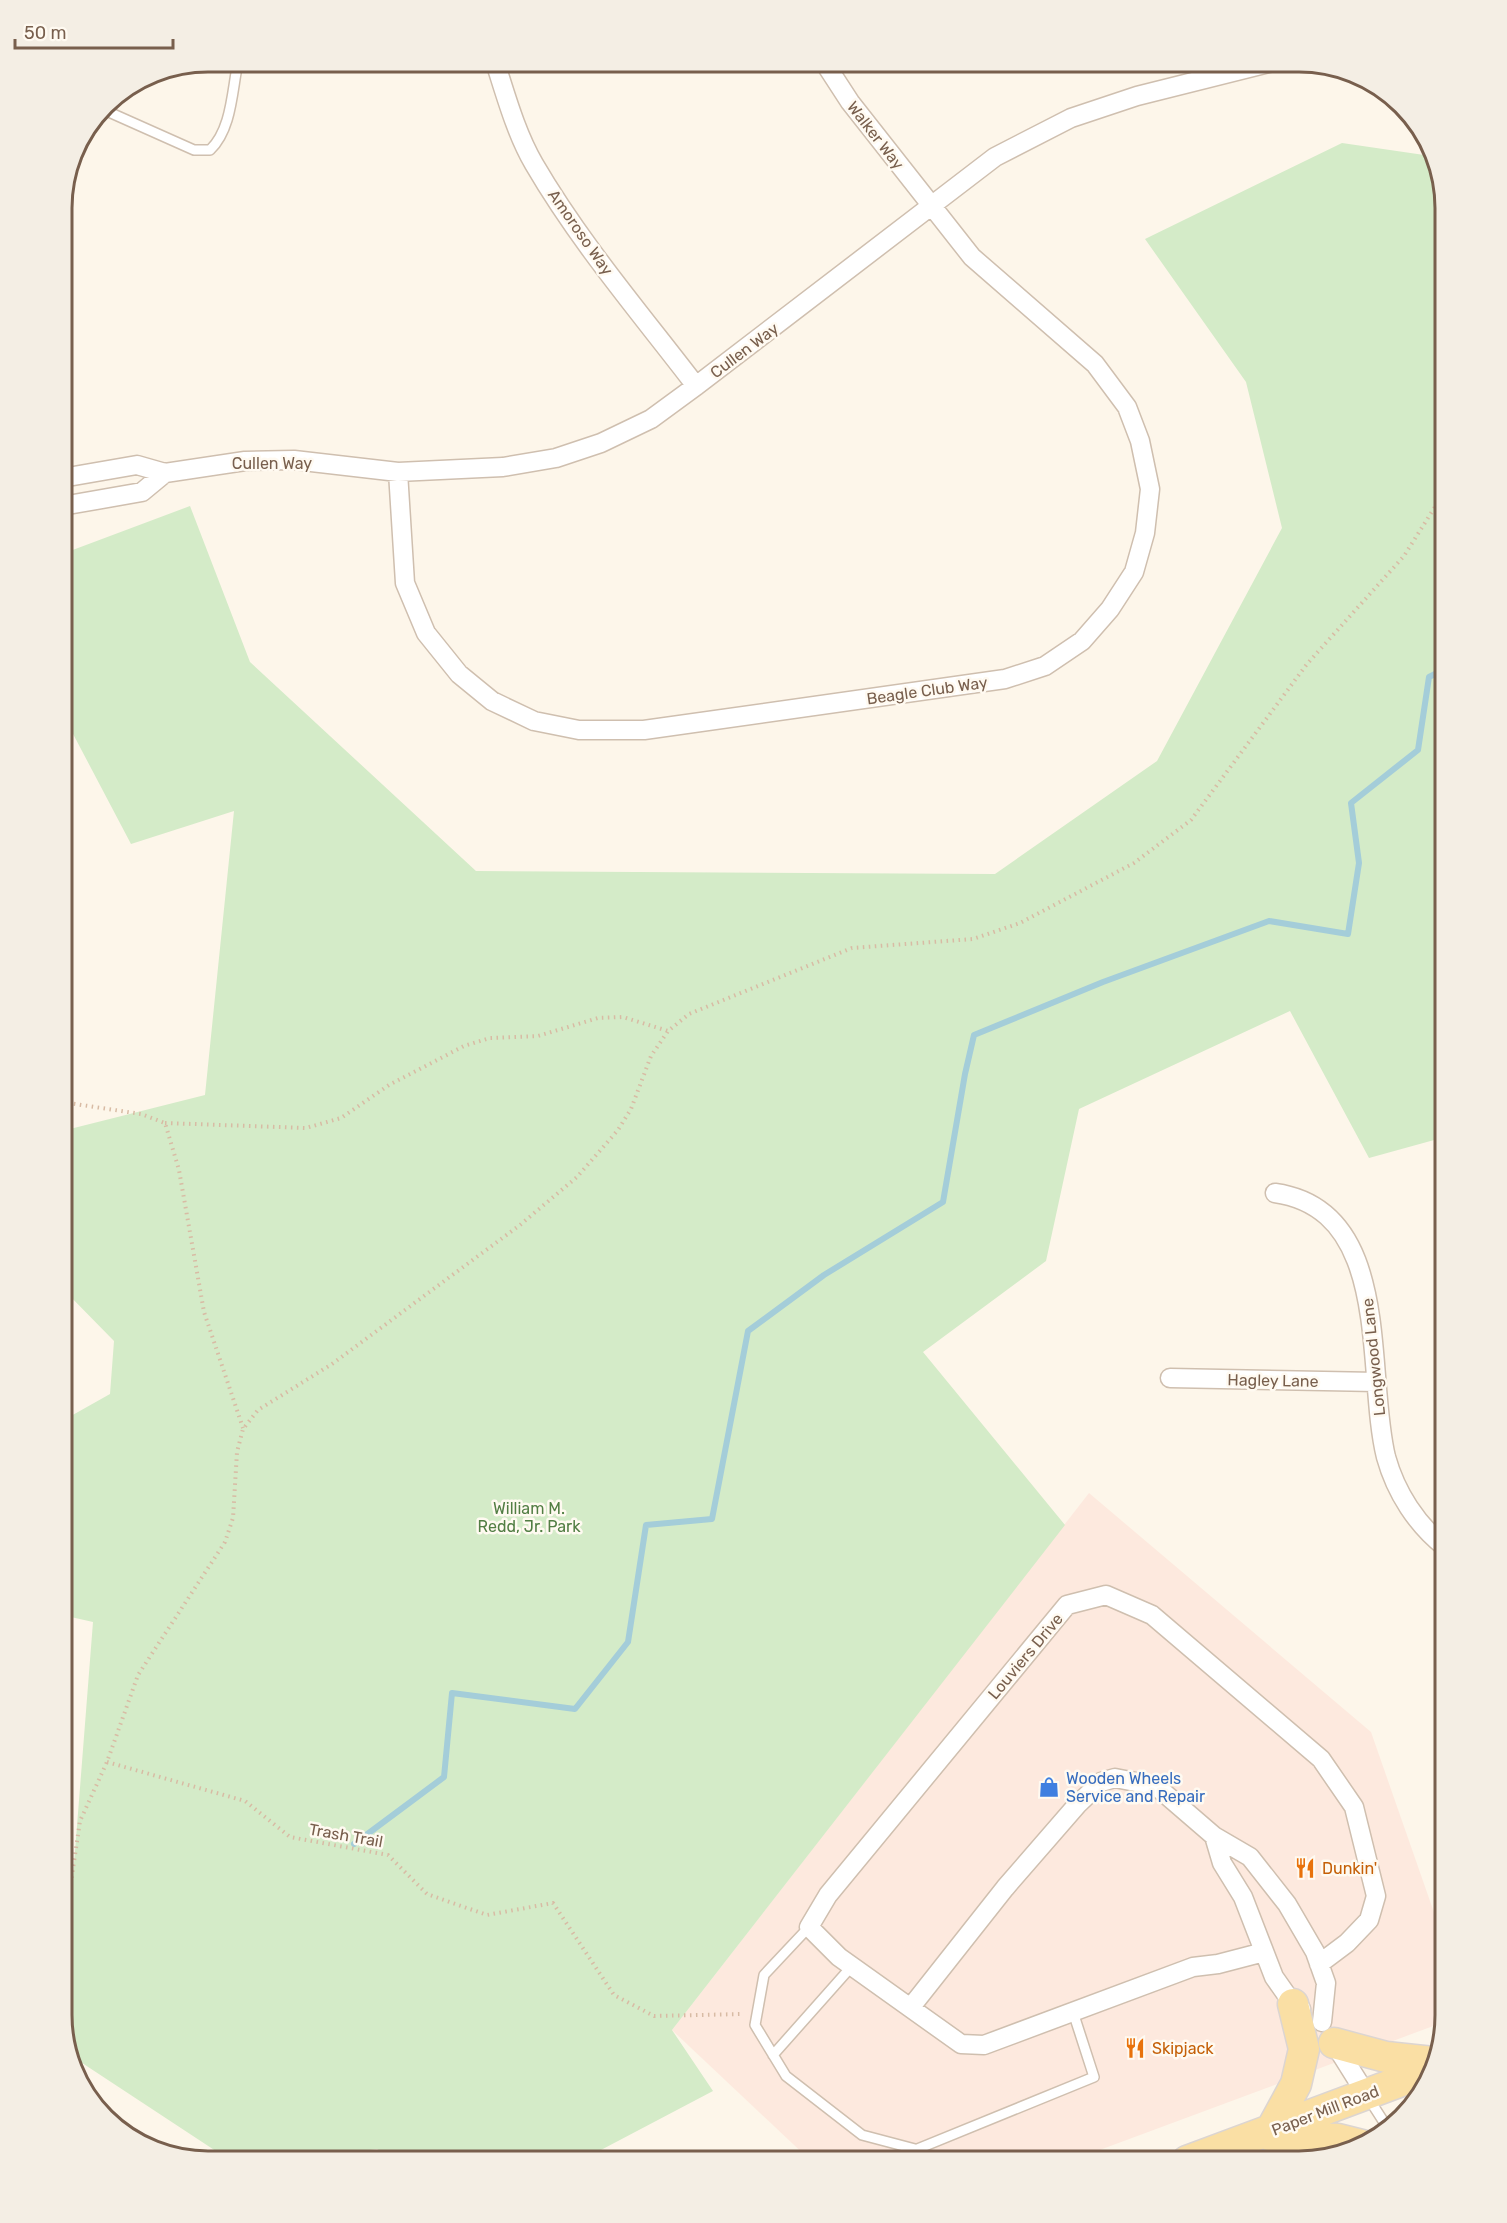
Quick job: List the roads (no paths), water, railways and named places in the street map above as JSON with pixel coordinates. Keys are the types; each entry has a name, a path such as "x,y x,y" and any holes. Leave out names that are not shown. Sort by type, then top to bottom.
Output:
{"main road":[{"path":"1293,2004 1304,2049 1296,2084 1266,2132 1349,2142"},
{"path":"1328,2033 1386,2057 1427,2061"},
{"name":"Paper Mill Road","path":"1216,2151 1422,2073"}],"street":[{"name":"Amoroso Way","path":"498,72 533,163 581,236 696,386"},
{"name":"Walker Way","path":"830,72 850,102 932,207"},
{"name":"Cullen Way","path":"72,476 137,465 165,473 246,460 294,460 398,472 503,467 556,458 601,443 651,419 995,157 1071,118 1137,96 1234,72"},
{"name":"Beagle Club Way","path":"398,472 405,583 426,633 459,674 492,701 534,722 579,730 644,730 1005,679 1045,666 1082,640 1110,609 1134,572 1145,533 1150,489 1140,441 1127,407 1095,364 972,257 932,207"},
{"path":"72,504 142,492 165,473"},
{"name":"Longwood Lane","path":"1275,1193 1305,1200 1317,1208 1332,1221 1348,1242 1359,1267 1366,1293 1381,1431 1394,1479 1418,1521 1435,1537"},
{"name":"Hagley Lane","path":"1170,1378 1377,1382"},
{"name":"Louviers Drive","path":"809,1927 828,1895 1067,1605 1106,1595 1152,1615 1312,1751 1321,1759 1354,1807 1376,1896 1369,1920 1347,1943 1319,1964"},
{"path":"911,2007 1005,1888 1077,1805 1101,1782 1115,1778 1156,1786 1215,1836 1250,1857 1287,1904 1315,1952 1326,1983 1328,2033"},
{"path":"1215,1836 1222,1863 1244,1897 1274,1977 1293,2004 1328,2033 1366,2094"},
{"path":"809,1927 839,1957 961,2044 984,2045 1193,1968 1264,1952"}],"lane":[{"path":"111,113 194,150 210,150 218,142 228,117 236,72"},
{"path":"809,1927 764,1976 755,2025 786,2076 862,2135 915,2149"},
{"path":"773,2055 852,1966"},
{"path":"910,2151 1094,2077 1073,2012"},
{"path":"1366,2094 1384,2122"}],"waterway":[{"path":"354,1844 444,1777 452,1693 575,1709 628,1642 646,1525 712,1519 748,1331 824,1275 943,1202 974,1035 1103,982 1269,921 1348,934 1359,863 1351,803 1418,750 1429,677 1435,674"}],"place":[{"name":"Wooden Wheels Service and Repair","path":"1049,1787"},
{"name":"Dunkin'","path":"1305,1868"},
{"name":"Skipjack","path":"1135,2048"}],"park label":[{"name":"William M. Redd, Jr. Park","path":"529,1517"}]}
